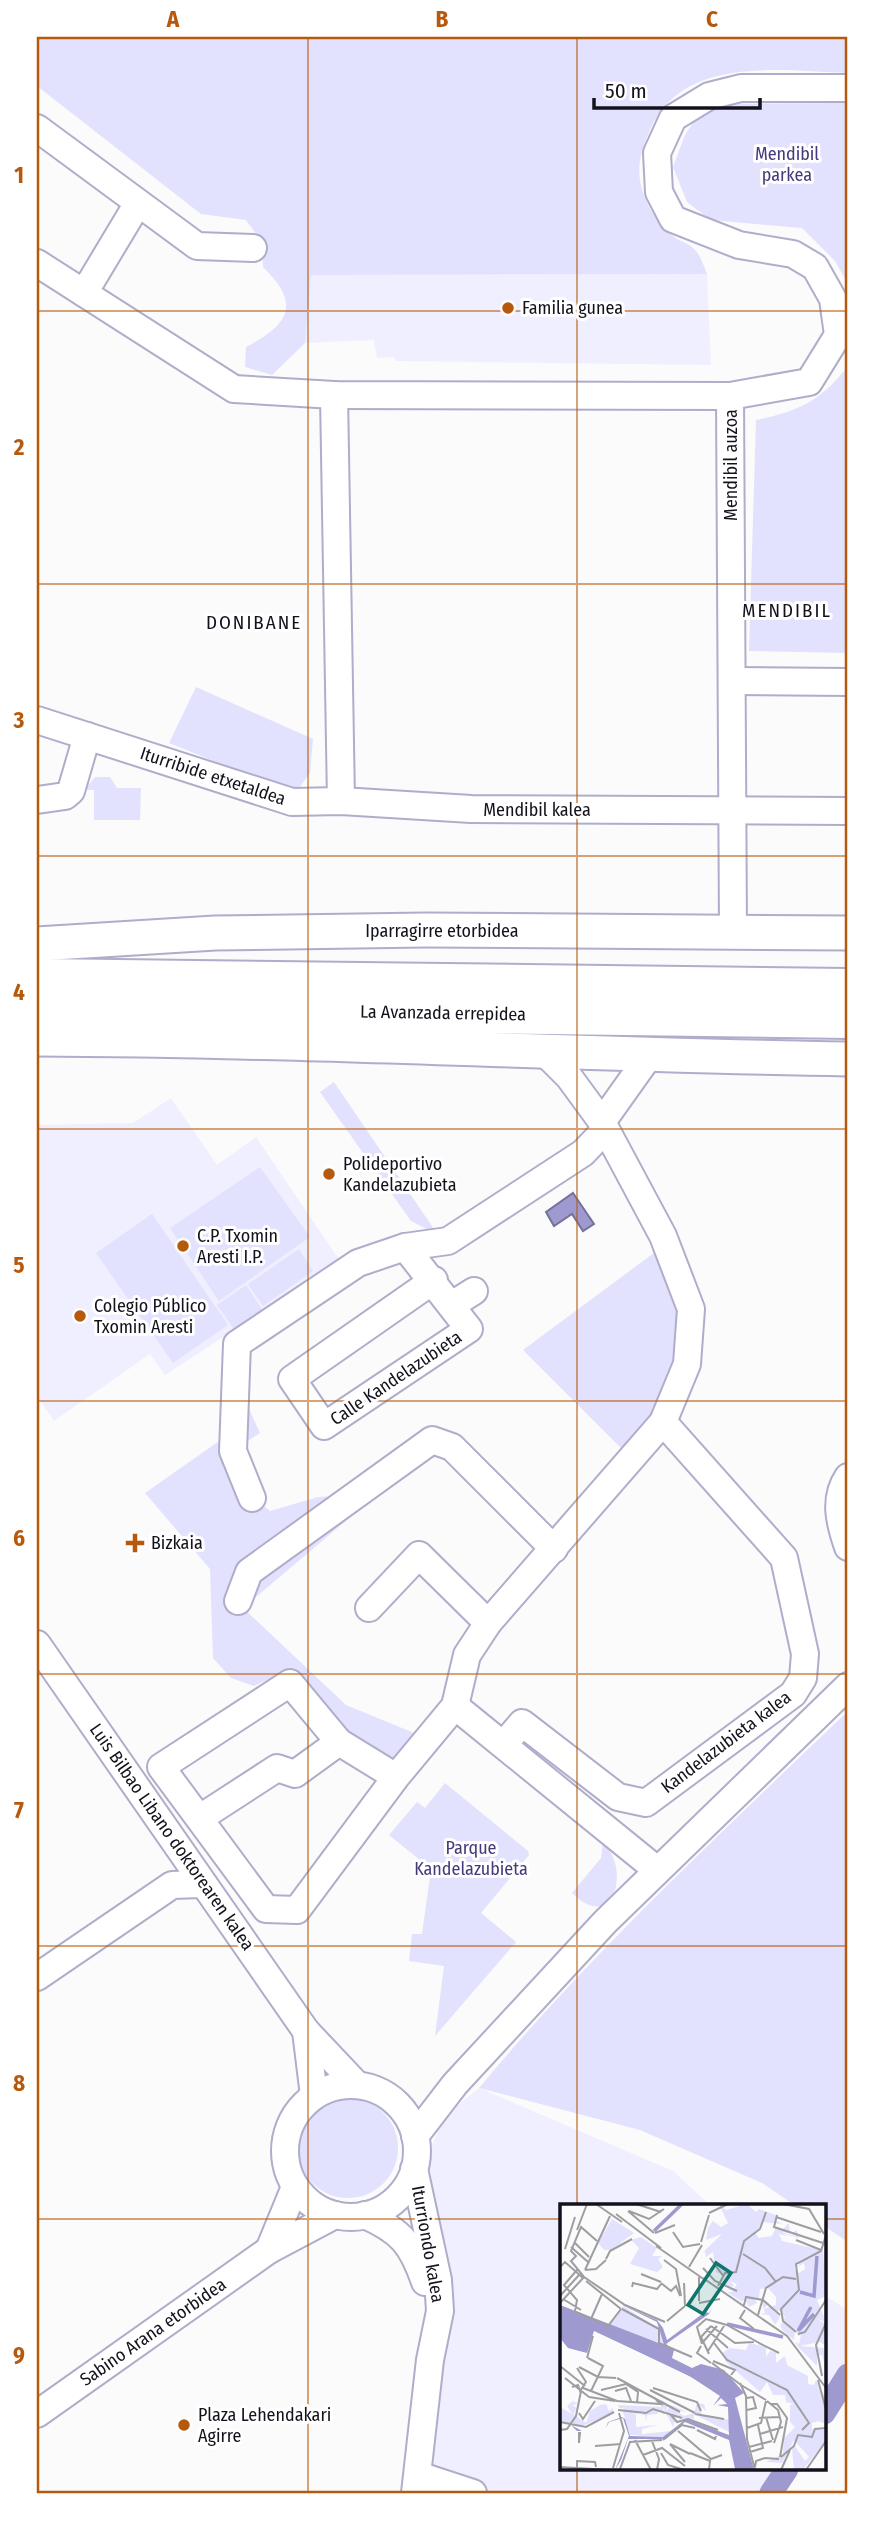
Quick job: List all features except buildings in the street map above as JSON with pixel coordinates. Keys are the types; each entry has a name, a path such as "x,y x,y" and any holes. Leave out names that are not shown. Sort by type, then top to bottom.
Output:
{"highway":[{"path":"538,984 705,968 848,967"},
{"name":"La Avanzada errepidea","path":"37,978 848,988"},
{"name":"La Avanzada errepidea","path":"37,1008 848,1019"},
{"path":"477,1013 848,1046"}],"main road":[{"name":"Iparragirre etorbidea","path":"37,943 215,933 848,933"},
{"path":"37,1039 379,1043 543,1051 641,1066 848,1059"}],"street":[{"name":"Mendibil auzoa","path":"733,932 730,396 810,382 838,334 833,299 815,267 793,254 739,245 673,219 659,192 657,153 674,117 709,96 741,88 848,88"},
{"path":"37,128 197,246 253,248"},
{"path":"84,293 138,203"},
{"path":"37,263 234,389 334,395 730,396"},
{"path":"334,395 335,608 341,801"},
{"path":"732,681 848,682"},
{"name":"Iturribide etxetaldea","path":"37,720 292,802 341,801"},
{"path":"37,800 65,796 71,791 87,736"},
{"name":"Mendibil kalea","path":"341,801 471,809 848,811"},
{"path":"396,1777 339,1742 290,1683 161,1767 266,1909 297,1910 396,1777 455,1706 467,1655 488,1623 663,1422 687,1364 691,1309 663,1236 603,1126 569,1077 543,1051"},
{"path":"569,1077 601,1092 641,1066"},
{"path":"252,1498 233,1451 237,1344 358,1263 405,1247 448,1241 583,1153 641,1066"},
{"name":"Calle Kandelazubieta","path":"405,1247 434,1280 468,1329 324,1426 292,1379 434,1280"},
{"path":"452,1305 474,1291"},
{"name":"Kandelazubieta kalea","path":"504,1744 522,1723 618,1797 646,1803 793,1695 803,1678 806,1654 784,1559 663,1422"},
{"path":"238,1601 249,1572 432,1440 452,1447 554,1549"},
{"path":"848,1482 839,1507 848,1547"},
{"path":"369,1608 419,1555 488,1623"},
{"name":"Luis Bilbao Libano doktorearen kalea","path":"37,1644 306,2031 357,2085"},
{"name":"Kandelazubieta kalea","path":"415,2136 455,2084 657,1870 848,1686"},
{"path":"455,1706 657,1870"},
{"path":"200,1818 277,1768 295,1774 339,1742"},
{"path":"37,1977 172,1885 202,1884"},
{"name":"Luis Bilbao Libano doktorearen kalea","path":"306,2031 314,2096"},
{"name":"Kandelazubieta kalea","path":"399,2105 455,2084"},
{"path":"357,2085 372,2088 399,2105 409,2119 415,2136 414,2169 407,2185 396,2199 382,2209 365,2215 335,2215 319,2209 295,2187 287,2168 285,2148 289,2127 299,2109 314,2096 334,2087 357,2085"},
{"name":"Iturriondo kalea","path":"414,2169 438,2280 440,2311 430,2360 417,2484"},
{"path":"269,2250 295,2187"},
{"name":"Sabino Arana etorbidea","path":"37,2414 269,2250 335,2215"},
{"name":"Iturriondo kalea","path":"365,2215 401,2235 416,2256 428,2292 426,2340 430,2360"},
{"path":"417,2484 473,2493"}],"shaded area":[{"name":"Familia gunea","path":"707,274 711,365 396,361 393,357 377,358 374,340 305,343 311,275"},
{"name":"C.P. Txomin Aresti I.P.","path":"171,1098 217,1165 256,1137 340,1261 165,1375 150,1354 54,1421 37,1396 37,1125 133,1123"},
{"path":"573,1193 594,1224 583,1231 572,1214 554,1226 546,1212"},
{"path":"479,2088 673,2171 709,2204 560,2204 560,2470 777,2470 763,2493 415,2493 438,2280 426,2231 431,2148 444,2116"},
{"path":"826,2296 848,2310 848,2357 826,2393"}],"green space":[{"path":"37,37 848,37 848,73 793,70 735,72 708,79 684,90 664,107 643,148 639,172 642,189 658,221 677,239 695,250 707,274 311,275 305,343 272,375 245,367 246,347 273,330 285,312 283,292 263,267 262,242 246,220 201,214 37,86"},
{"name":"Mendibil parkea","path":"848,103 848,284 835,261 802,228 711,220 687,202 673,167 685,135 705,104"},
{"path":"848,362 848,653 749,651 756,420 809,402 836,380"},
{"path":"196,687 313,739 310,773 299,788 286,790 169,743"},
{"path":"95,777 110,777 117,788 141,788 140,820 94,820 94,790 85,790"},
{"path":"334,1082 438,1235 411,1221 320,1092"},
{"path":"260,1167 310,1237 219,1301 170,1228"},
{"path":"152,1214 228,1325 173,1363 96,1253"},
{"path":"299,1249 313,1271 263,1306 248,1284"},
{"path":"658,1250 683,1312 679,1365 656,1418 624,1451 523,1350"},
{"path":"246,1285 262,1309 234,1329 217,1305"},
{"path":"244,1398 260,1433 229,1453 245,1490 270,1511 318,1497 335,1496 393,1481 243,1608 346,1705 419,1735 394,1765 348,1748 323,1705 286,1671 254,1686 231,1678 213,1658 210,1569 145,1493 222,1439"},
{"path":"848,1711 848,2242 826,2227 826,2204 793,2204 762,2183 640,2130 479,2088 566,1989 705,1848"},
{"name":"Parque Kandelazubieta","path":"445,1783 528,1851 529,1855 481,1913 516,1942 435,2036 444,1966 409,1961 412,1934 422,1934 431,1869 389,1835 417,1802 425,1808"},
{"path":"603,1842 612,1854 616,1868 614,1894 607,1903 598,1906 586,1904 572,1893 601,1858"},
{"path":"348,2098 367,2102 384,2112 394,2129 398,2148 394,2167 384,2184 367,2194 348,2198 329,2194 312,2184 302,2167 298,2148 302,2129 312,2112 329,2102"}],"waterway":[{"path":"826,2410 848,2375"},
{"path":"771,2493 786,2470"}],"place":[{"name":"Familia gunea","path":"508,308"},
{"name":"Polideportivo Kandelazubieta","path":"329,1174"},
{"name":"C.P. Txomin Aresti I.P.","path":"183,1246"},
{"name":"Colegio Público Txomin Aresti","path":"80,1316"},
{"name":"Bizkaia","path":"135,1543"},
{"name":"Plaza Lehendakari Agirre","path":"184,2425"}],"district":[{"name":"MENDIBIL","path":"787,610"},
{"name":"DONIBANE","path":"254,622"}]}
